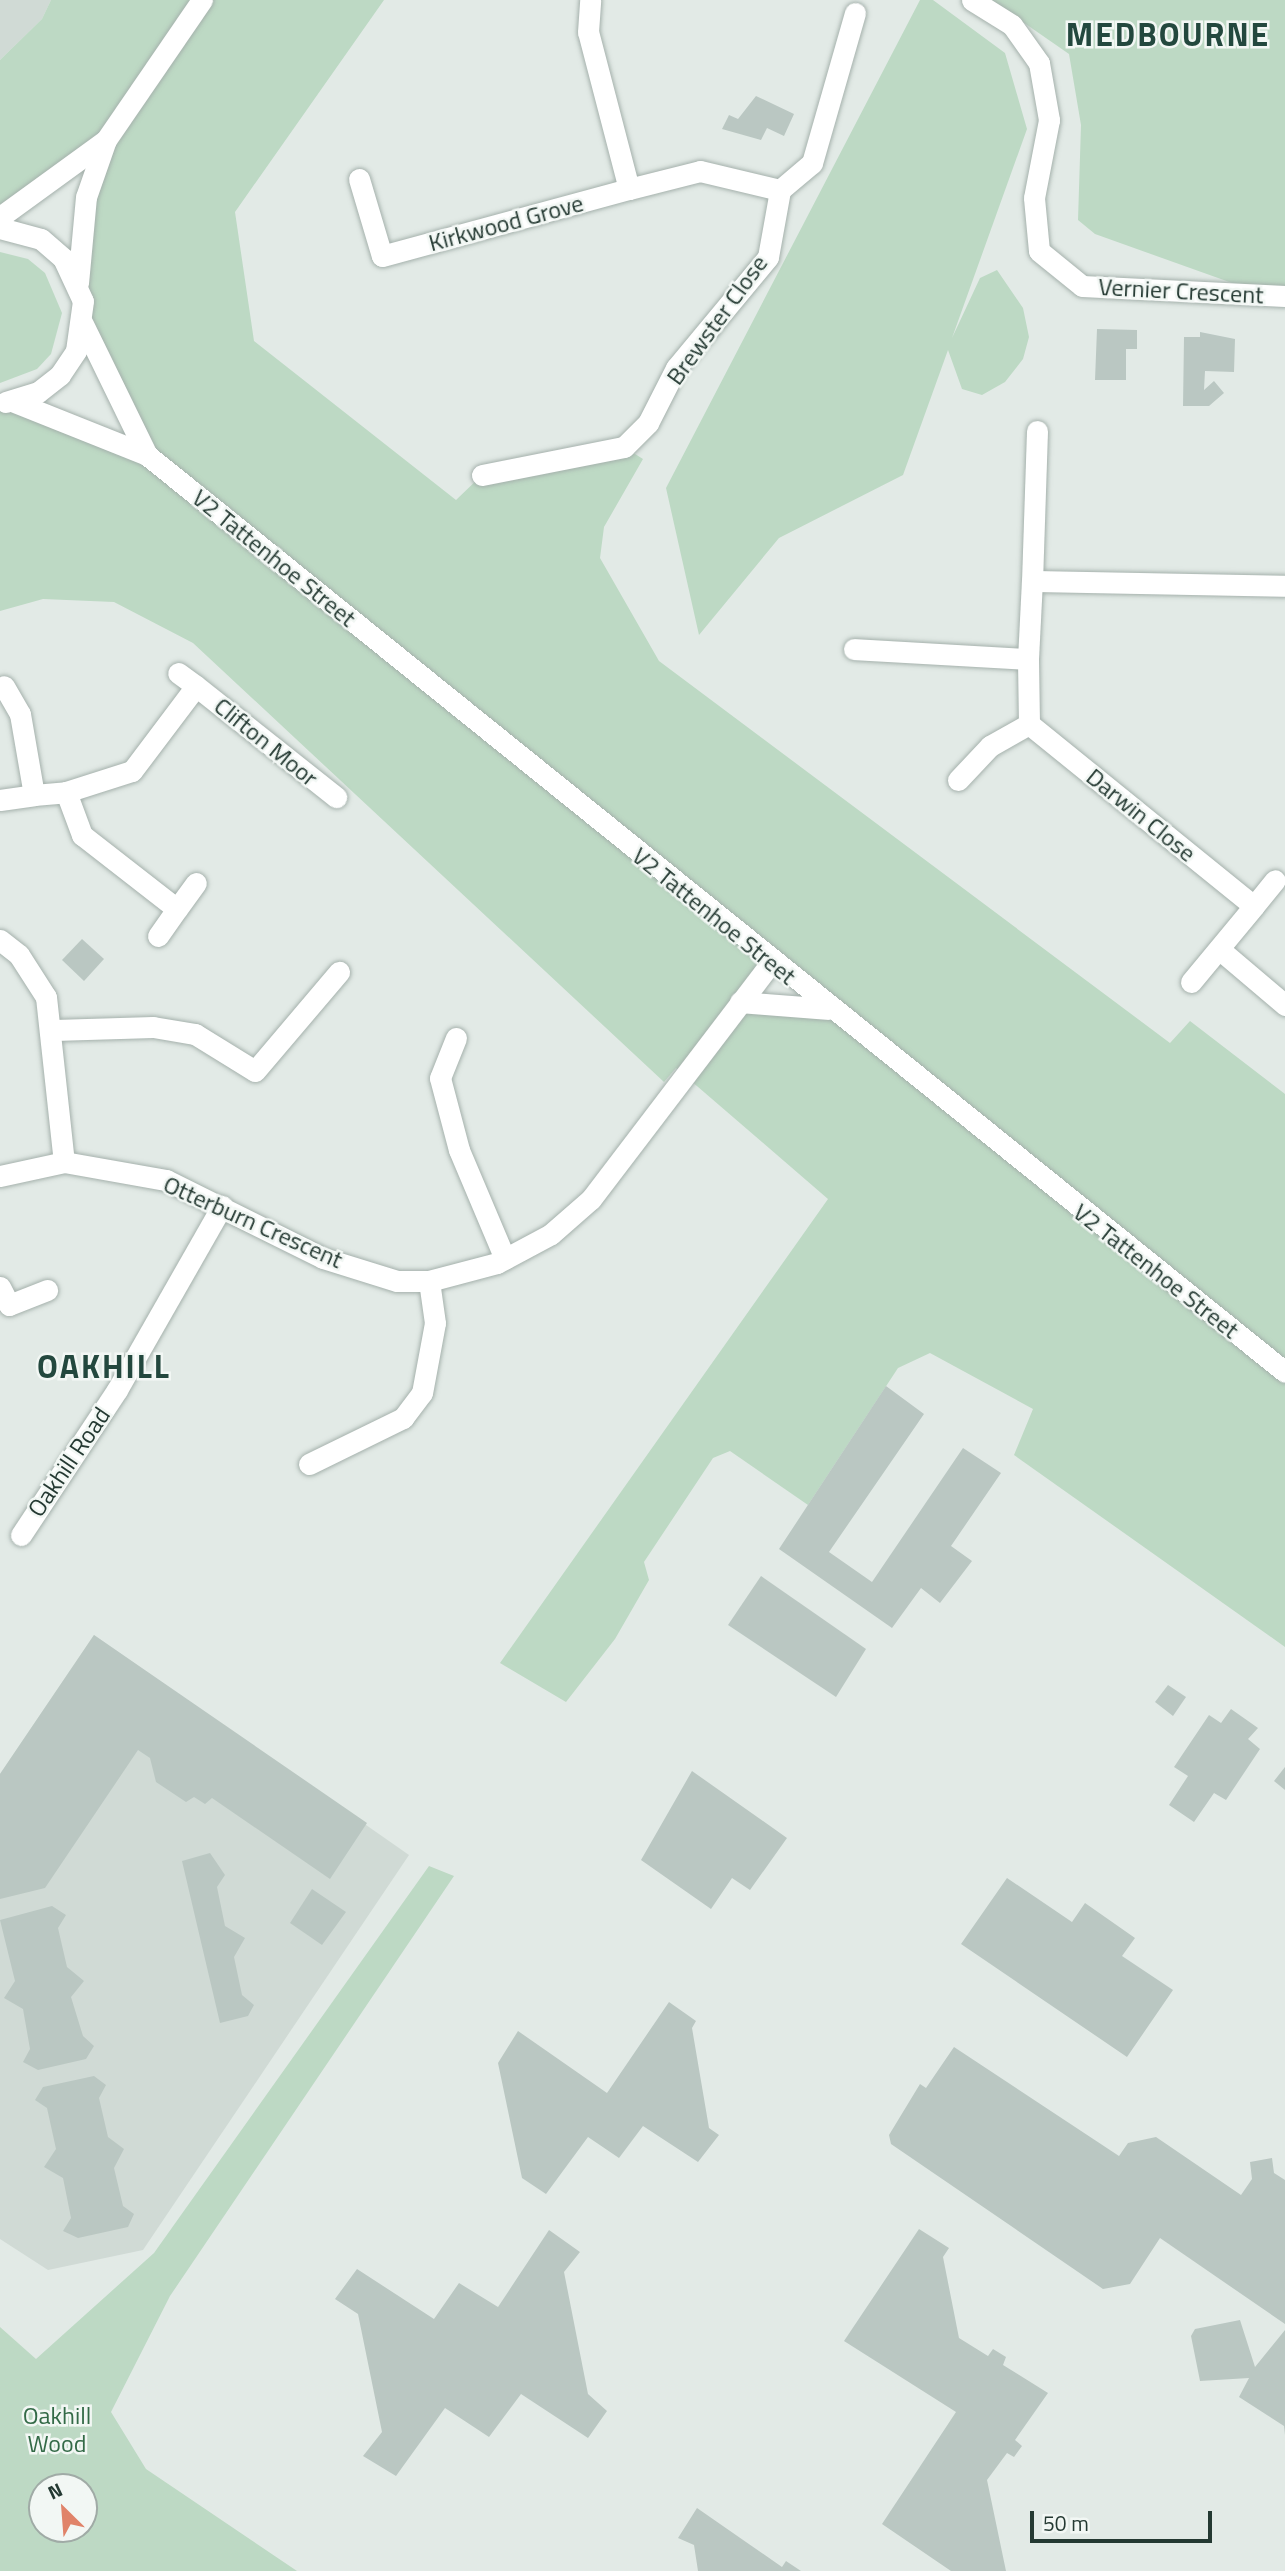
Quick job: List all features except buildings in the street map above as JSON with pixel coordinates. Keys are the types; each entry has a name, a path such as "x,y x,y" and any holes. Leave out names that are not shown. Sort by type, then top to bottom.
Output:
{"street":[{"path":"6,402 60,374 83,324 78,283 86,197 106,141 202,0"},
{"path":"590,0 588,32 629,189"},
{"name":"Vernier Crescent","path":"972,0 1012,25 1039,63 1049,120 1034,198 1039,251 1083,286 1285,296"},
{"path":"780,190 812,163 855,13"},
{"path":"0,217 106,141"},
{"name":"Kirkwood Grove","path":"359,179 382,256 700,171 780,190"},
{"name":"Brewster Close","path":"482,475 624,447 648,424 676,368 768,257 780,190"},
{"path":"0,228 41,239 78,283"},
{"name":"V2 Tattenhoe Street","path":"83,324 147,455"},
{"name":"V2 Tattenhoe Street","path":"6,402 147,455 771,963 1283,1370"},
{"path":"958,780 990,746 1029,724 1028,659 1037,430"},
{"path":"1032,581 1285,586"},
{"path":"854,649 1028,659"},
{"name":"Clifton Moor","path":"178,673 336,797"},
{"path":"4,686 20,713 34,795"},
{"name":"Clifton Moor","path":"0,800 66,792 132,771 197,686"},
{"name":"Darwin Close","path":"1029,724 1254,906"},
{"path":"66,792 82,835 177,909"},
{"path":"1191,982 1275,880"},
{"path":"158,936 196,883"},
{"path":"0,940 19,955 46,997 54,1030 64,1161"},
{"path":"1219,949 1285,1004"},
{"name":"Otterburn Crescent","path":"0,1176 64,1161 166,1180 323,1258 397,1281 429,1281 505,1259 551,1234 591,1199 771,963"},
{"path":"54,1030 153,1027 195,1034 255,1071 339,972"},
{"path":"740,1002 830,1009"},
{"path":"456,1038 440,1078 459,1150 505,1259"},
{"name":"Oakhill Road","path":"21,1535 117,1390 222,1206"},
{"path":"309,1464 403,1418 422,1393 435,1323 429,1281"},
{"path":"3,1301 47,1290"}],"shaded area":[{"path":"0,0 51,0 42,19 0,60"},
{"path":"94,1635 409,1855 143,2250 48,2270 0,2239 0,1774"}],"green space":[{"path":"51,0 384,0 235,212 254,341 456,500 482,475 624,447 643,459 604,527 600,558 659,661 1170,1043 1190,1021 1285,1094 1285,1647 1014,1455 1033,1409 930,1353 898,1368 808,1505 730,1451 713,1458 644,1562 649,1580 615,1639 566,1702 500,1663 828,1199 676,1068 664,1082 193,643 114,602 43,599 0,611 0,402 145,454 109,386 78,283 105,142 0,217 0,60 42,19","holes":["771,963 828,1009 740,1001"]},
{"path":"920,0 933,0 1005,53 1027,129 952,338 980,278 997,270 1023,308 1029,337 1023,359 1005,382 982,395 962,389 948,350 903,475 779,538 699,635 666,488"},
{"path":"991,0 1285,0 1285,302 1095,234 1078,220 1081,125 1069,54"},
{"path":"0,252 28,259 45,273 62,313 51,354 37,369 0,383"},
{"name":"Oakhill Wood","path":"429,1866 454,1876 170,2296 111,2412 146,2469 297,2571 0,2571 0,2327 36,2359 154,2253"}],"district":[{"name":"MEDBOURNE","path":"1168,34"},
{"name":"OAKHILL","path":"104,1366"}]}
